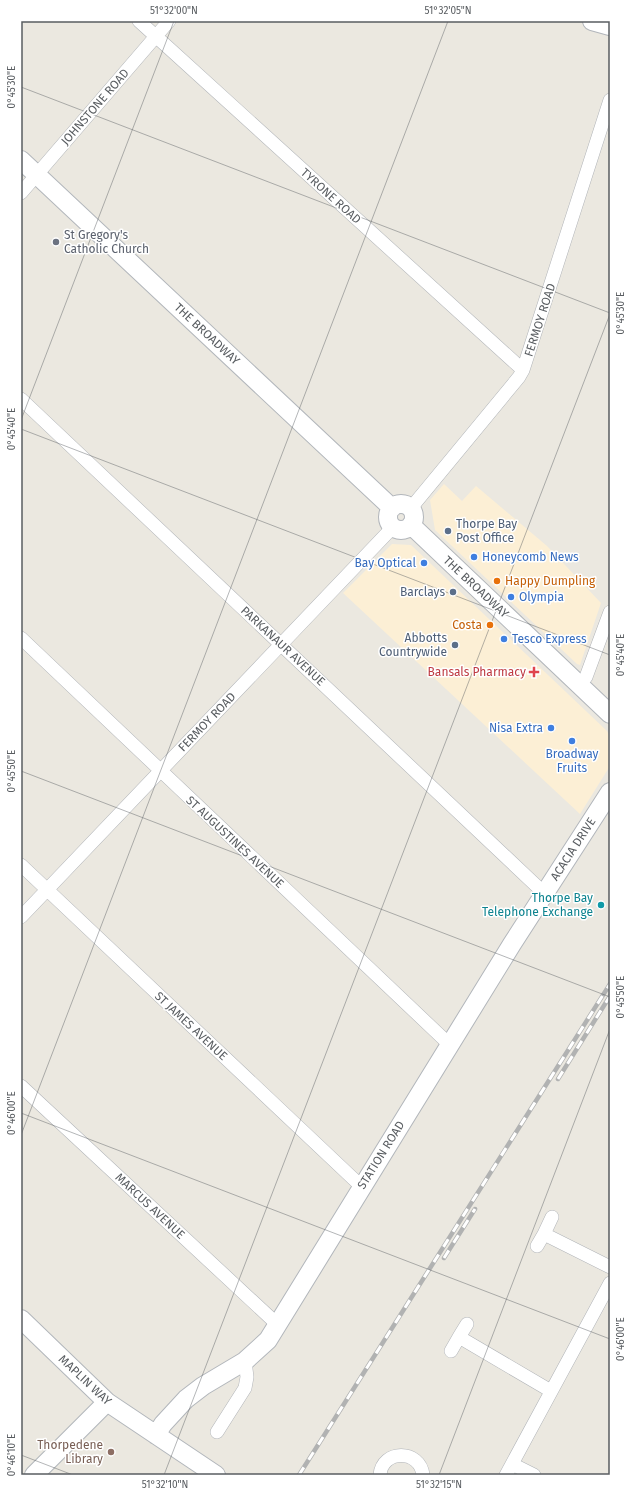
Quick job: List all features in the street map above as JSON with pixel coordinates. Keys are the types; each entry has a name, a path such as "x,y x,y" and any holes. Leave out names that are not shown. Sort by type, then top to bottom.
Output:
{"street":[{"name":"TYRONE ROAD","path":"139,21 523,370"},
{"name":"JOHNSTONE ROAD","path":"21,193 169,21"},
{"path":"592,21 610,26"},
{"name":"FERMOY ROAD","path":"411,517 523,370 610,100"},
{"name":"THE BROADWAY","path":"21,160 392,508"},
{"name":"PARKANAUR AVENUE","path":"21,400 544,893"},
{"path":"399,504 405,504 411,517 406,529 400,530 393,527 388,516 392,508 399,504"},
{"name":"THE BROADWAY","path":"411,517 610,714"},
{"name":"FERMOY ROAD","path":"21,917 393,527"},
{"path":"579,685 586,677 610,612"},
{"name":"ST AUGUSTINES AVENUE","path":"21,638 450,1045"},
{"name":"ACACIA DRIVE","path":"512,944 609,794"},
{"name":"ST JAMES AVENUE","path":"21,865 362,1187"},
{"name":"STATION ROAD","path":"156,1435 163,1424 186,1399 203,1386 245,1361 268,1340 512,944"},
{"name":"MARCUS AVENUE","path":"21,1086 278,1326"},
{"path":"537,1246 552,1218"},
{"path":"544,1234 610,1267"},
{"path":"534,1475 509,1469 610,1283"},
{"name":"MAPLIN WAY","path":"21,1319 107,1402 216,1475"},
{"path":"451,1351 467,1324"},
{"path":"459,1338 551,1391"},
{"path":"217,1432 245,1388 247,1377 245,1361"},
{"path":"34,1475 107,1402"},
{"path":"380,1475 384,1464 388,1459 400,1455 412,1458 417,1462 421,1467 423,1475"}],"shaded area":[{"path":"444,484 462,501 476,486 547,546 601,603 580,665 577,664 435,530 430,500"},
{"path":"392,544 411,545 607,731 610,737 610,766 580,814 343,593"}],"railway":[{"path":"299,1475 610,984"},
{"path":"558,1079 610,996"},
{"path":"444,1258 475,1209"}],"place":[{"name":"St Gregory's Catholic Church","path":"56,242"},
{"name":"Thorpe Bay Post Office","path":"448,531"},
{"name":"Honeycomb News","path":"474,557"},
{"name":"Bay Optical","path":"424,563"},
{"name":"Happy Dumpling","path":"497,581"},
{"name":"Barclays","path":"453,592"},
{"name":"Olympia","path":"511,597"},
{"name":"Costa","path":"490,625"},
{"name":"Tesco Express","path":"504,639"},
{"name":"Abbotts Countrywide","path":"455,645"},
{"name":"Bansals Pharmacy","path":"534,672"},
{"name":"Nisa Extra","path":"551,728"},
{"name":"Broadway Fruits","path":"572,741"},
{"name":"Thorpe Bay Telephone Exchange","path":"601,905"},
{"name":"Thorpedene Library","path":"111,1452"}]}
